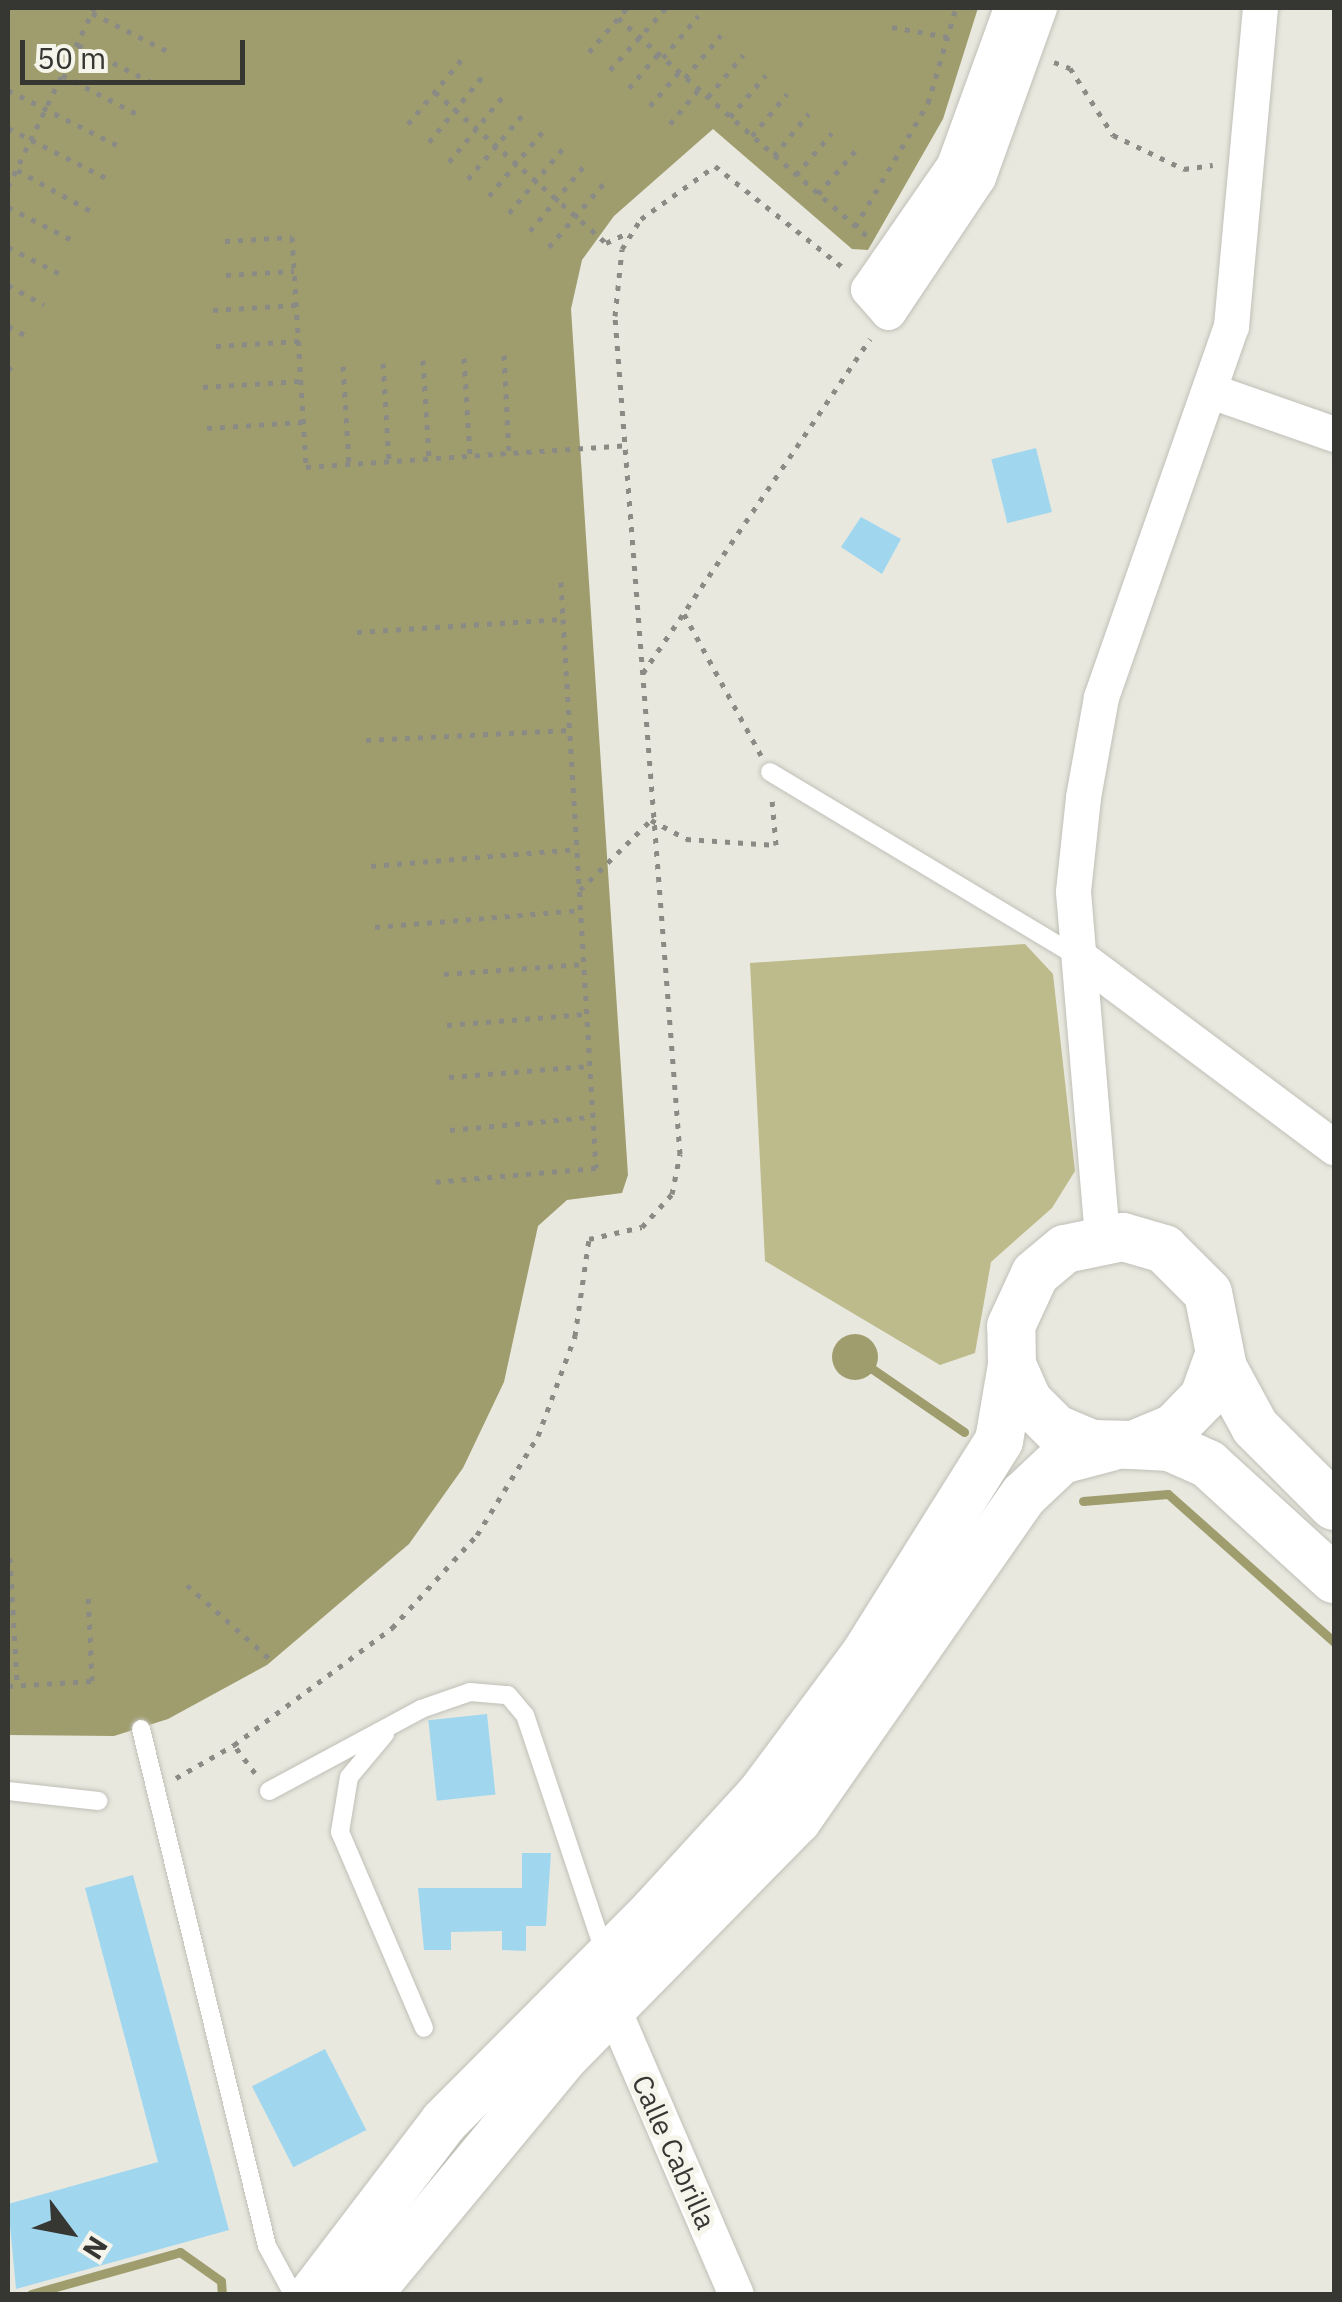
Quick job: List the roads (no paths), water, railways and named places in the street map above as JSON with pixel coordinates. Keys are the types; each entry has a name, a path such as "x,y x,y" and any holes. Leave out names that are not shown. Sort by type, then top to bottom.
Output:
{"street":[{"path":"1011,8 954,165 878,301 978,178 1027,52 1039,8"},
{"path":"1102,1237 1073,891 1101,697 1214,392 1232,326 1250,160 1260,8"},
{"path":"1214,392 1334,434"},
{"path":"1081,958 1334,1147"},
{"path":"313,2294 444,2122 606,1960 761,1794 864,1656 999,1441 1012,1365 1010,1326 1024,1289 1049,1260 1102,1237 1144,1240 1182,1260 1208,1293 1218,1355 1256,1426 1334,1506"},
{"path":"368,2294 474,2158 797,1820 1024,1495 1061,1460 1122,1446 1190,1414 1218,1355"},
{"path":"1012,1365 1028,1401 1056,1428 1122,1446 1170,1446 1208,1464 1334,1579"},
{"name":"Calle Cabrilla","path":"613,2009 736,2294"}],"lane":[{"path":"770,772 1081,958"},
{"path":"270,1791 392,1726 470,1692 508,1695 525,1715 606,1960"},
{"path":"392,1726 349,1778 340,1832 424,2028"},
{"path":"141,1729 267,2246 293,2294"},
{"path":"8,1790 98,1801"}],"waterway":[{"path":"871,1368 964,1432"},
{"path":"1083,1501 1168,1494 1334,1642"},
{"path":"31,2294 180,2252 221,2281 222,2294"}]}
